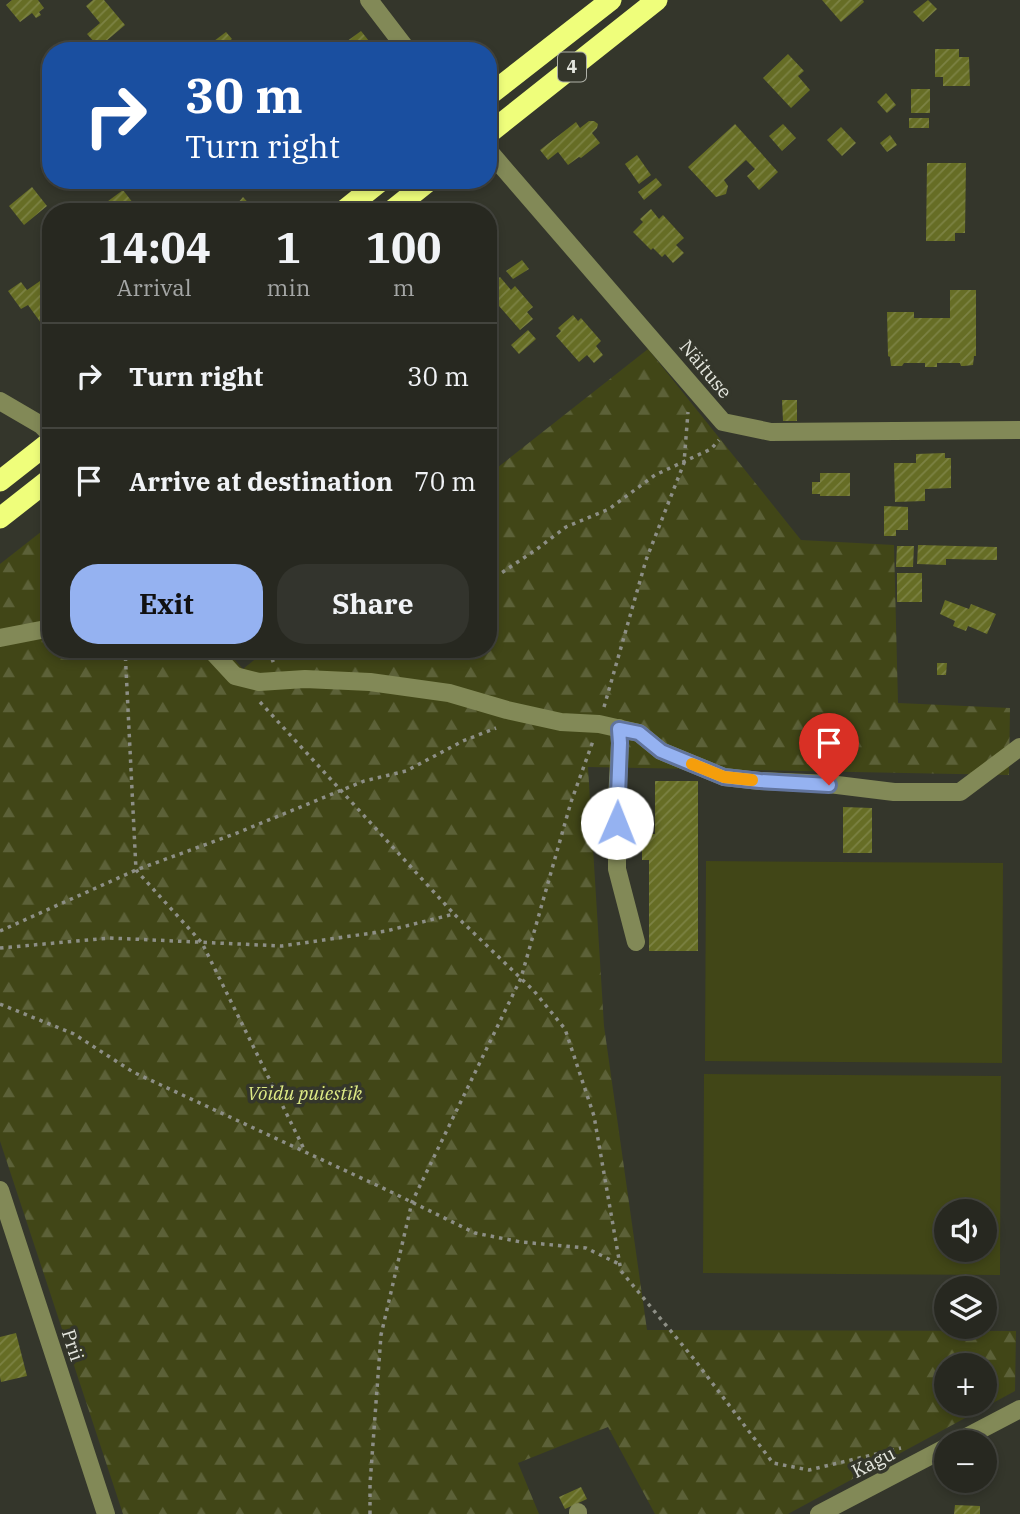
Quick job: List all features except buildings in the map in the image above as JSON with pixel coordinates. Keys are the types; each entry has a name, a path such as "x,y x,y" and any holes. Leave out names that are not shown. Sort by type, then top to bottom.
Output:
{"highway":[{"name":"4","path":"497,89 611,0"},
{"name":"4","path":"497,127 657,0"},
{"path":"353,203 371,189"},
{"path":"401,203 419,189"},
{"path":"0,481 42,448"},
{"path":"0,518 42,485"}],"street":[{"path":"369,0 401,42"},
{"name":"Näituse","path":"497,159 723,422 771,432 1020,430"},
{"path":"0,401 42,426"},
{"path":"0,638 42,630"},
{"path":"218,658 235,676 259,682 370,682 449,694 561,722 599,724 639,733 661,751 724,777 760,781 894,792 960,792 1020,747"},
{"path":"619,729 617,870 636,942"},
{"name":"Prii","path":"0,1190 106,1514"},
{"path":"980,1430 1020,1409"},
{"name":"Kagu","path":"819,1514 934,1454"}],"path":[{"path":"370,1514 381,1335 412,1202 521,978 571,802 599,724 646,560 684,463 691,384"},
{"path":"497,576 566,527 610,509 655,475 711,449 736,425"},
{"path":"125,658 136,870 202,943 305,1152"},
{"path":"235,676 454,914 534,991 565,1029 594,1116 621,1271 694,1359 773,1463 809,1470 903,1448"},
{"path":"0,931 136,870 237,833 364,781 406,771 463,741 528,714"},
{"path":"0,948 110,938 282,946 386,931 454,914"},
{"path":"0,1004 74,1034 133,1072 475,1233 522,1242 586,1248 619,1264"}],"green space":[{"name":"Võidu puiestik","path":"648,349 801,540 894,545 898,703 1010,708 1009,775 588,767 604,1026 647,1330 934,1331 934,1339 997,1339 997,1331 1016,1331 1015,1391 997,1401 997,1353 934,1353 934,1416 969,1416 943,1430 934,1430 934,1435 788,1514 655,1514 608,1427 518,1463 539,1514 123,1514 0,1141 0,564 42,531 42,658 233,658 243,669 257,658 497,658 497,468"},
{"path":"706,861 1003,863 1002,1063 705,1061"},
{"path":"704,1074 1001,1076 1000,1275 703,1273"}],"slow traffic":[{"path":"692,764 724,777 752,780"}],"route":[{"path":"617,823 619,729 639,733 661,751 724,777 829,785"}]}
